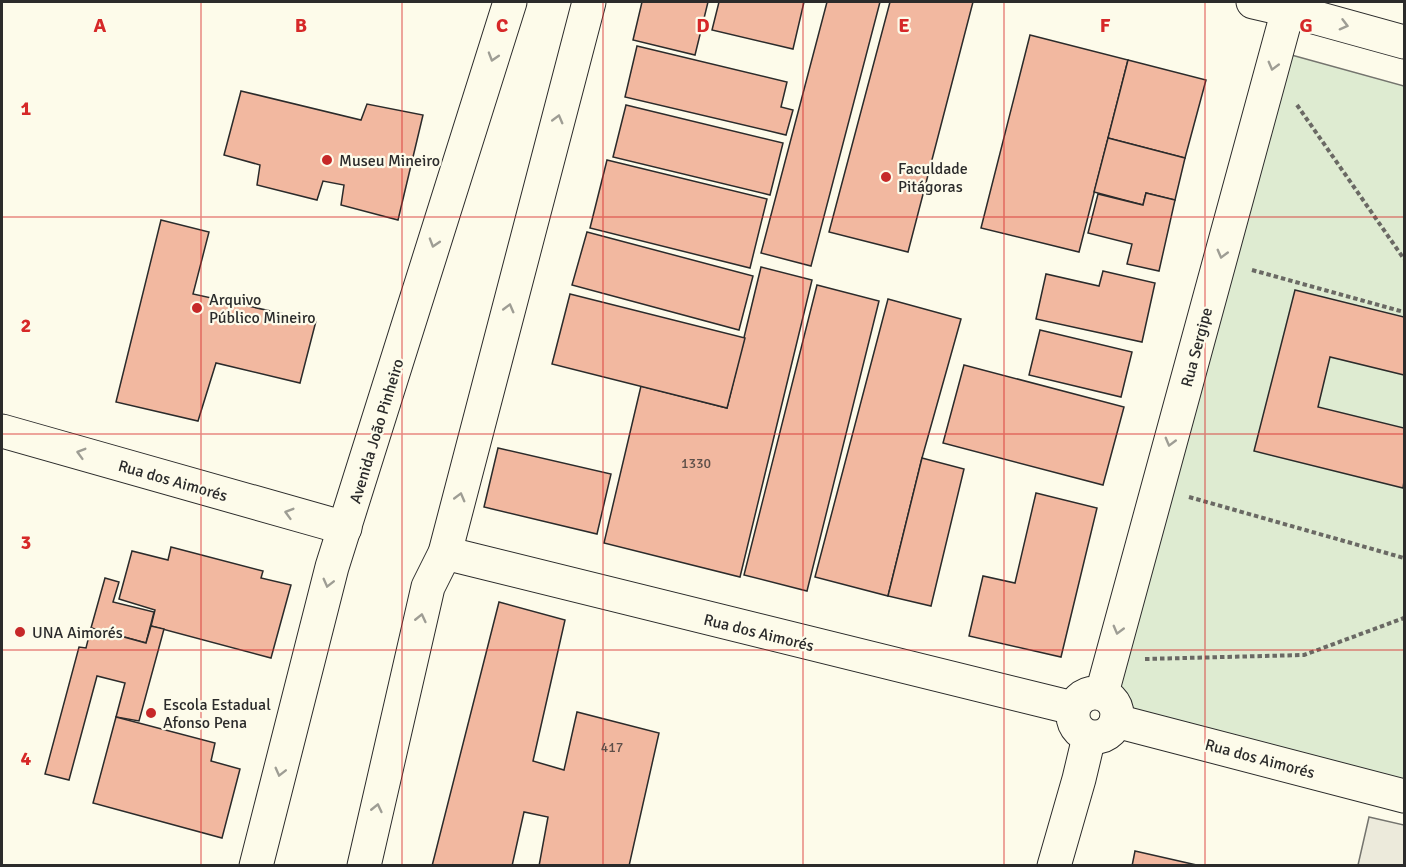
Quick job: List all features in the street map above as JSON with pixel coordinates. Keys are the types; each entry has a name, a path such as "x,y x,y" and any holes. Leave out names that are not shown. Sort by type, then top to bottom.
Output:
{"street":[{"name":"Avenida João Pinheiro","path":"256,866 332,567 510,2"},
{"path":"364,866 428,587 445,553 589,2"},
{"path":"1253,2 1290,6 1404,42"},
{"name":"Rua Sergipe","path":"1054,866 1079,779 1103,717 1110,660 1290,6"},
{"name":"Rua dos Aimorés","path":"2,431 345,528"},
{"name":"Rua dos Aimorés","path":"445,553 1073,708 1072,716 1077,729 1103,717 1404,796"}],"path":[{"path":"1272,70 1404,259"},
{"path":"1220,261 1404,312"},
{"path":"1157,488 1404,558"},
{"path":"1110,660 1304,655 1404,618"}],"green space":[{"path":"1277,51 1404,86 1404,795 1117,707 1108,698"}],"shaded area":[{"path":"1369,817 1404,825 1404,865 1358,865"}],"building":[{"path":"642,2 708,2 695,55 633,40"},
{"path":"719,2 804,2 793,49 712,30"},
{"path":"827,2 880,2 811,266 761,253"},
{"name":"Faculdade Pitágoras","path":"890,2 973,2 908,252 829,232"},
{"path":"1030,35 1128,60 1079,252 981,228"},
{"path":"637,46 787,82 781,107 793,110 786,135 625,97"},
{"path":"1128,60 1206,80 1185,158 1108,138"},
{"name":"Museu Mineiro","path":"241,91 361,120 367,104 423,115 398,220 341,205 344,185 323,181 317,200 257,185 260,165 224,155"},
{"path":"626,105 783,143 770,195 613,157"},
{"path":"1108,138 1185,158 1175,200 1146,193 1143,205 1094,192"},
{"path":"607,160 767,199 750,268 590,228"},
{"path":"1146,193 1175,200 1159,271 1127,264 1132,244 1088,233 1098,194 1143,205"},
{"name":"Arquivo Público Mineiro","path":"161,220 209,232 193,294 316,321 300,383 216,363 198,421 116,402"},
{"path":"587,232 753,276 739,330 572,285"},
{"path":"761,267 812,280 740,577 604,543 641,386 727,408"},
{"path":"1103,271 1155,283 1142,342 1036,319 1046,274 1099,286"},
{"path":"817,285 879,301 807,591 744,575"},
{"path":"1295,290 1404,317 1404,375 1330,357 1318,407 1404,428 1403,488 1254,451"},
{"path":"570,294 745,338 727,408 552,364"},
{"path":"888,299 961,319 922,458 888,596 815,577"},
{"path":"1040,330 1132,352 1121,397 1029,375"},
{"path":"964,365 1124,407 1103,485 943,443"},
{"path":"498,448 611,474 597,534 484,507"},
{"path":"922,458 964,469 931,606 888,596"},
{"path":"1036,493 1097,508 1061,657 969,636 983,576 1015,583"},
{"path":"171,547 263,571 261,578 291,585 271,658 151,626 155,610 119,599 132,551 168,560"},
{"path":"105,578 119,582 113,602 154,612 146,643 91,628"},
{"path":"499,602 565,620 533,761 564,770 577,712 659,733 629,866 539,866 548,817 524,812 512,866 432,866"},
{"path":"151,626 164,629 139,721 116,717 125,683 97,676 69,780 45,774 79,647 86,648 91,628 146,643"},
{"path":"116,717 215,743 211,761 240,769 222,838 93,803"},
{"path":"1135,851 1201,866 1132,866"}],"place":[{"name":"Museu Mineiro","path":"327,160"},
{"name":"Faculdade Pitágoras","path":"886,177"},
{"name":"Arquivo Público Mineiro","path":"197,308"},
{"name":"UNA Aimorés","path":"20,632"},
{"name":"Escola Estadual Afonso Pena","path":"151,713"}]}
